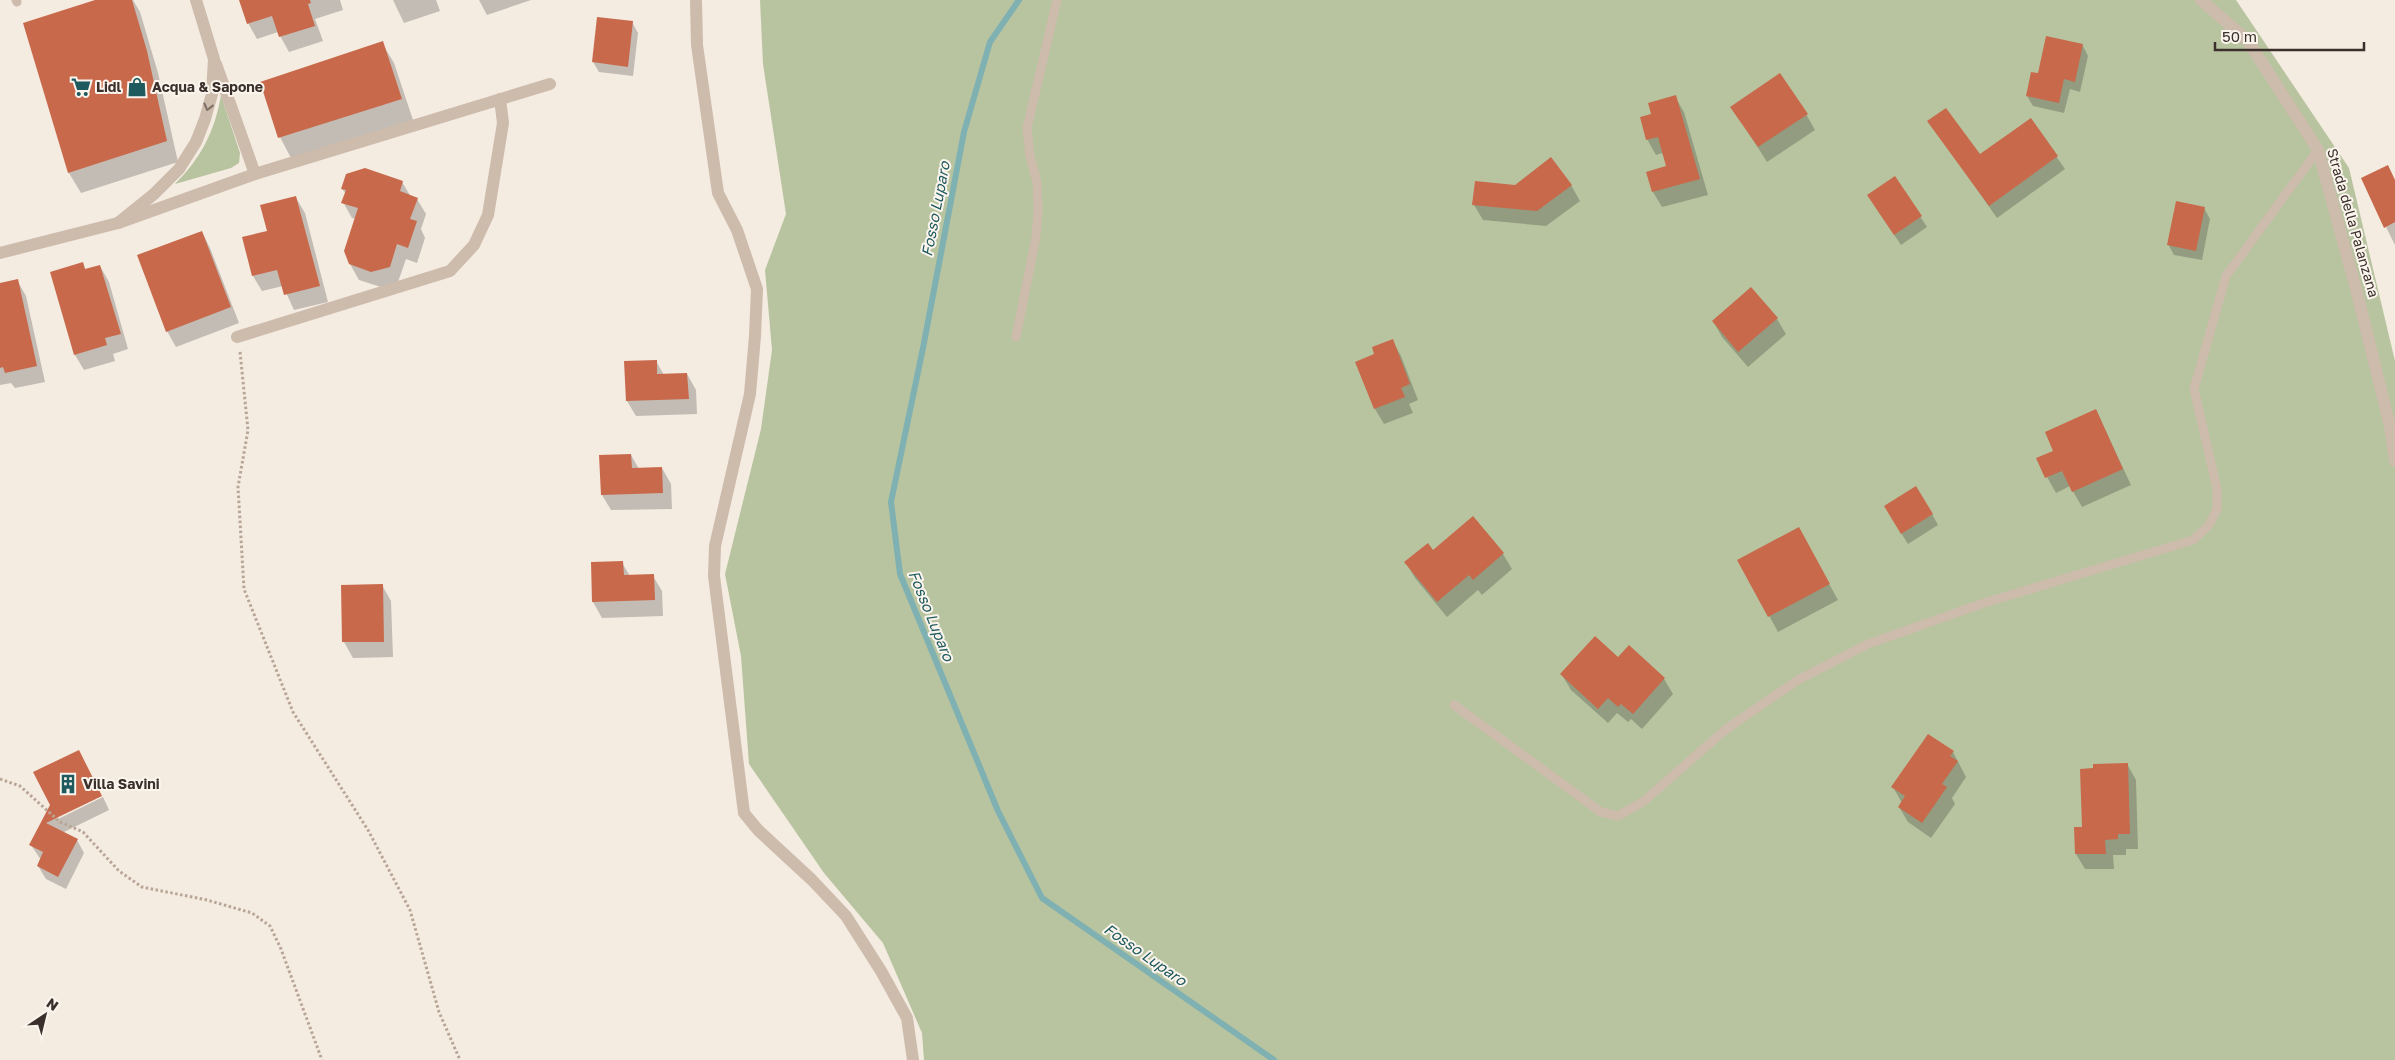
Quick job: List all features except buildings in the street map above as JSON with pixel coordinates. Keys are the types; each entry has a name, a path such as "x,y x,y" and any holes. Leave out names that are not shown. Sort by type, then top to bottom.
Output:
{"street":[{"path":"196,0 214,59 255,174"},
{"path":"696,0 696,45 718,193 737,230 757,289 756,336 750,394 716,546 714,576 744,813 758,830 812,880 846,916 881,971 907,1018 913,1060"},
{"name":"Strada della Palanzana","path":"2201,0 2248,41 2318,150 2356,289 2390,426 2395,461"},
{"path":"118,223 154,194 179,169 196,142 212,94 214,59"},
{"path":"0,254 118,223 255,174 550,84"},
{"path":"237,337 450,271 474,245 488,215 503,123 500,99"}],"lane":[{"path":"1016,337 1036,238 1038,210 1038,182 1030,156 1027,128 1057,0"},
{"path":"1454,705 1601,812 1618,816 1644,800 1725,730 1790,685 1868,644 1984,602 2193,540 2209,526 2217,509 2217,489 2194,389 2226,276 2318,150"}],"path":[{"path":"237,337 248,430 238,487 244,590 293,712 368,830 410,910 440,1012 460,1060"},
{"path":"0,779 20,786 60,822 83,832 119,871 142,887 207,900 252,913 270,926 281,949 322,1060"}],"green space":[{"path":"760,0 2236,0 2349,168 2395,361 2395,1060 924,1060 922,1033 883,943 824,873 749,764 741,656 725,574 761,429 772,350 765,270 786,214 763,64"},
{"path":"221,95 240,153 239,163 231,168 175,184 206,143 215,120"}],"waterway":[{"name":"Fosso Luparo","path":"1019,0 990,42 964,132 923,348 891,502 900,574 998,811 1042,898 1274,1060"}],"place":[{"name":"Lidl","path":"81,87"},
{"name":"Acqua & Sapone","path":"137,87"},
{"name":"Villa Savini","path":"68,784"}]}
